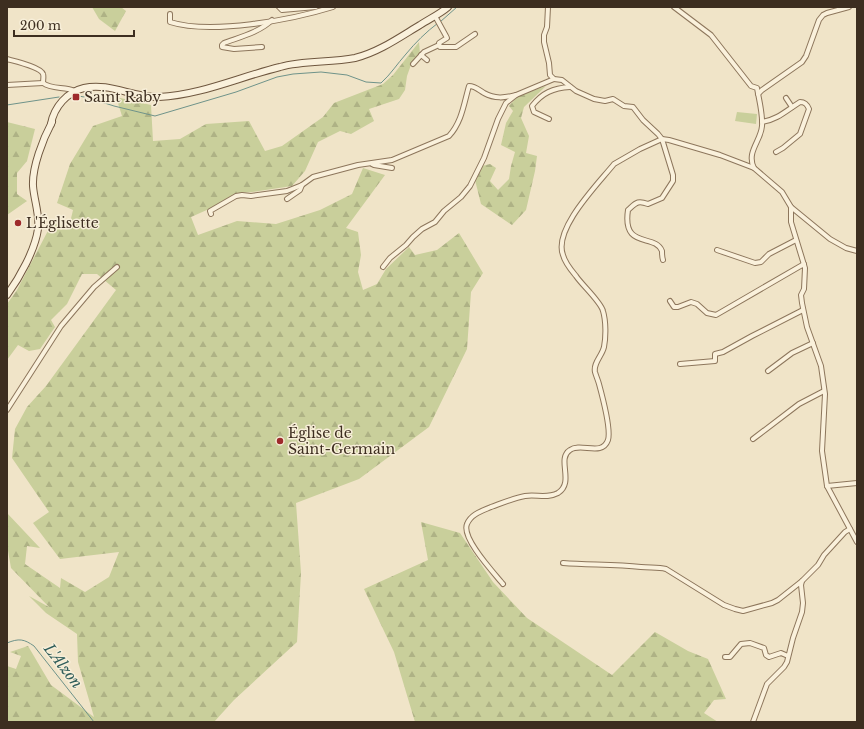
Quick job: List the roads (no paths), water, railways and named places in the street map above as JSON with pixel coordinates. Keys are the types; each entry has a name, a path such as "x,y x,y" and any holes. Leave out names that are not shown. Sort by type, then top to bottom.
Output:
{"main road":[{"path":"51,124 52,118 61,102 76,91 85,88 109,88 153,96 179,91 201,90 288,65 345,59 365,55 437,20 448,7"},
{"path":"7,295 30,254 39,227 33,184 34,175 42,144 51,124 61,107 73,96 86,91 109,88"}],"street":[{"path":"279,7 282,10 316,7"},
{"path":"170,14 170,22 182,26 245,25 315,12 333,7"},
{"path":"548,7 544,42 550,75 554,79"},
{"path":"674,7 711,35 751,86 757,88 762,128 752,152 751,163 754,168 782,192 791,207 830,239 846,248 857,251"},
{"path":"758,94 802,62 806,56 819,20 823,14 849,7"},
{"path":"262,47 229,49 222,47 222,45 268,24 272,20"},
{"path":"412,64 420,55 439,45 447,38 437,20"},
{"path":"439,45 440,47 456,47 475,34"},
{"path":"420,55 427,60"},
{"path":"7,59 40,70 44,75 43,83"},
{"path":"211,214 210,211 236,196 251,196 287,191 302,185 314,176 358,165 392,160 450,136 459,122 469,86 477,88 494,97 504,98 516,95 554,79 562,80 571,87 594,99 613,99 624,106 633,107 643,120 662,139 673,175 673,181 662,198 648,204 641,201 638,202 628,210 626,221 632,235 653,243 659,247 662,251 663,260"},
{"path":"7,85 43,83 47,86 66,88 76,91"},
{"path":"549,119 534,112 532,106 543,94 550,90 559,87 571,87"},
{"path":"61,88 68,96"},
{"path":"383,267 390,258 406,245 412,237 422,229 435,222 444,211 461,197 470,186 484,158 491,135 503,108 516,95"},
{"path":"786,98 792,107"},
{"path":"762,122 776,119 800,102 804,102 808,105 809,109 800,134 776,152"},
{"path":"503,584 486,564 469,540 466,532 467,524 472,517 497,505 526,496 541,497 560,492 566,484 565,455 569,450 575,447 591,449 601,447 605,445 608,439 608,426 595,368 604,348 603,309 576,276 563,256 561,247 570,219 614,164 640,149 662,139 720,156 754,168"},
{"path":"372,164 374,166 392,168"},
{"path":"287,200 300,190 302,185"},
{"path":"791,207 791,222 805,268 804,289 801,295 807,327 821,366 824,391 822,451 827,486 857,542"},
{"path":"717,250 755,263 761,262 769,254 796,240"},
{"path":"670,301 674,307 691,302 697,304 707,313 716,315 804,264"},
{"path":"7,410 8,406 61,326 94,287 117,267"},
{"path":"680,364 715,361 715,354 723,352 804,310"},
{"path":"768,371 792,353 813,343"},
{"path":"753,439 799,404 824,391"},
{"path":"827,486 857,483"},
{"path":"563,563 588,565 627,565 666,569 724,605 743,611 778,600 802,581 818,565 824,555 850,528"},
{"path":"753,722 767,684 784,667 788,656 802,612 802,581"},
{"path":"725,657 730,657 741,644 750,643 764,648 766,655 769,656 781,653 788,656"}],"waterway":[{"path":"440,22 457,7"},
{"path":"79,96 155,116 236,92 277,77 293,74 321,72 347,75 366,82 381,83 417,42 438,23"},
{"path":"7,105 59,97"},
{"name":"L'Alzon","path":"7,643 15,640 21,640 34,646 94,722"}],"place":[{"name":"Saint Raby","path":"76,97"},
{"name":"L'Églisette","path":"18,223"},
{"name":"Église de Saint-Germain","path":"280,441"}]}
